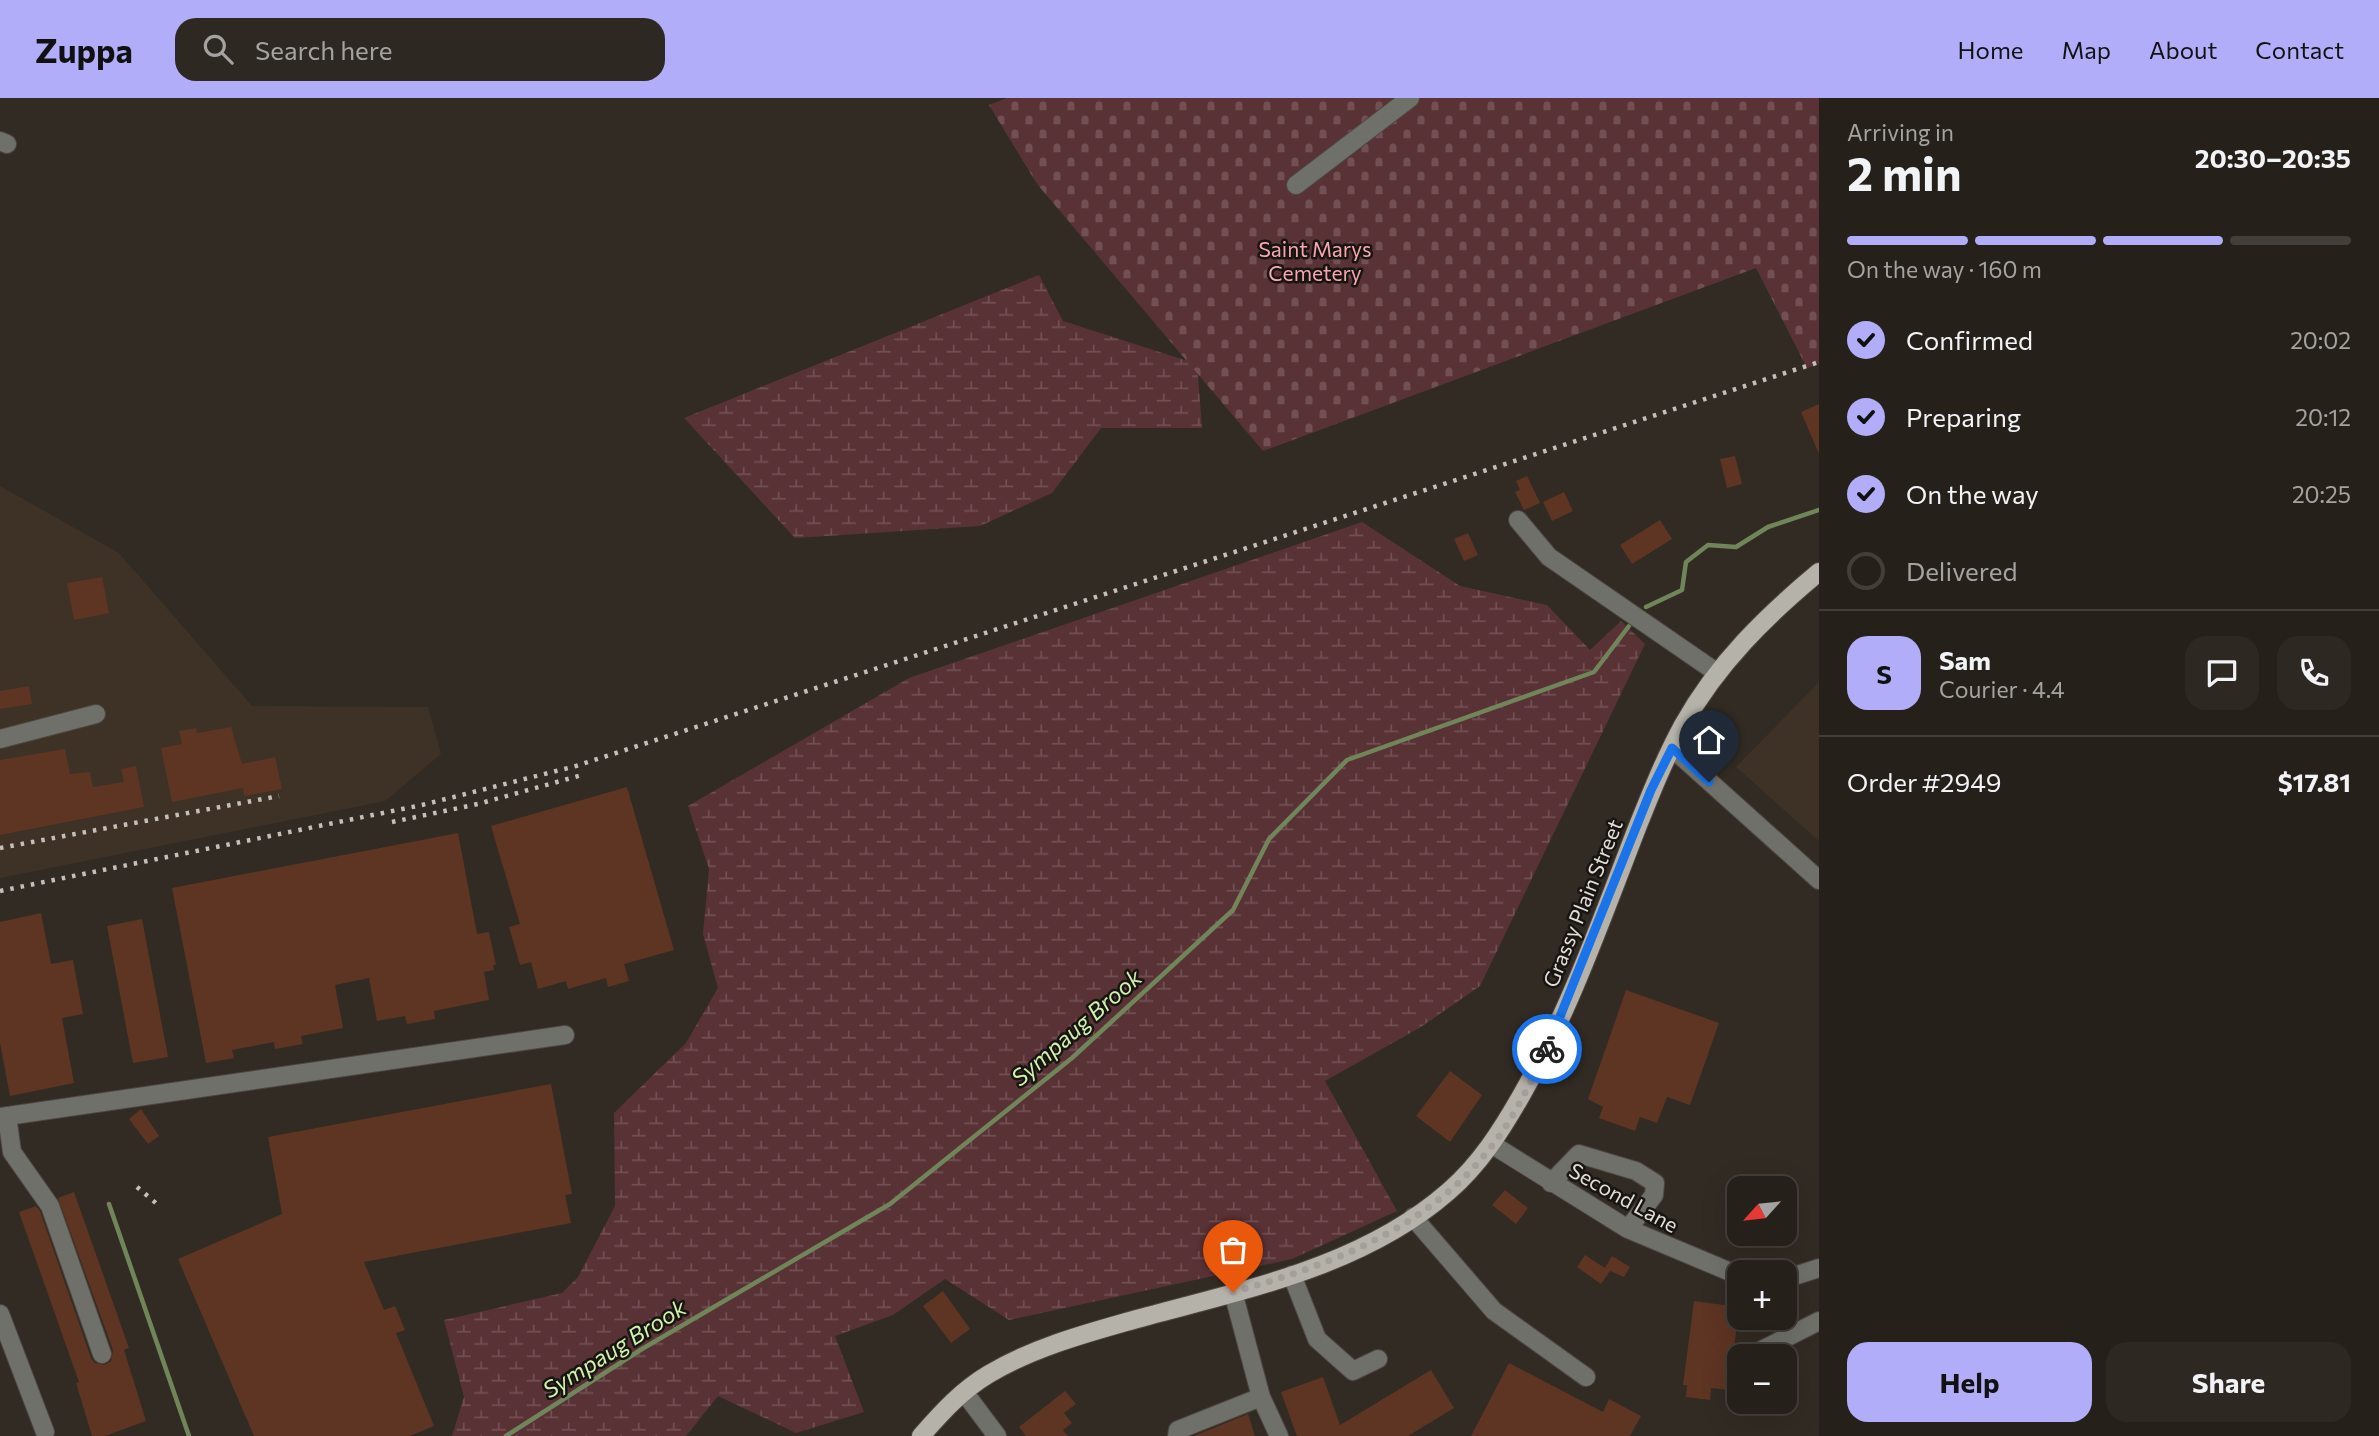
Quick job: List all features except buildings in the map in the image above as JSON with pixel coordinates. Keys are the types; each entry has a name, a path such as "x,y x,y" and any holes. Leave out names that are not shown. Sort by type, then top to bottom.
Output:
{"main road":[{"name":"Grassy Plain Street","path":"921,1436 950,1403 989,1374 1020,1358 1068,1340 1292,1275 1345,1256 1413,1217 1449,1191 1493,1145 1547,1051 1651,790 1716,672 1793,593 1819,572"}],"street":[{"path":"1296,185 1410,98"},
{"path":"1518,520 1549,557 1716,672"},
{"path":"0,739 96,715"},
{"path":"1672,748 1819,880"},
{"path":"102,1354 50,1206 12,1152 3,1116 565,1035"},
{"name":"Second Lane","path":"1493,1145 1628,1229 1727,1271"},
{"path":"1551,1183 1579,1154 1636,1171 1656,1183 1654,1195 1628,1229"},
{"path":"1413,1217 1494,1311 1586,1377"},
{"path":"1797,1275 1819,1268"},
{"path":"1292,1275 1317,1339 1353,1371 1378,1359"},
{"path":"1233,1292 1261,1397 1279,1436"},
{"path":"0,1314 45,1432"},
{"path":"1774,1344 1819,1321"},
{"path":"964,1392 997,1436"},
{"path":"1177,1436 1178,1430 1261,1397"}],"shaded area":[{"path":"0,486 119,553 252,706 428,707 441,754 385,801 0,878"},
{"path":"1819,682 1819,841 1736,767"}],"green space":[{"name":"Saint Marys Cemetery","path":"1007,98 1819,98 1819,364 1807,368 1756,268 1263,451 1037,184 989,105"},
{"path":"1039,275 1063,321 1197,364 1202,428 1101,428 1052,493 980,526 795,538 684,418"},
{"path":"1362,522 1460,586 1547,605 1590,650 1621,621 1645,644 1480,986 1421,1027 1325,1081 1397,1211 1292,1259 1009,1320 945,1279 893,1315 835,1336 864,1412 796,1433 718,1396 686,1436 452,1436 464,1397 444,1320 562,1293 578,1277 615,1206 614,1113 686,1043 718,988 703,934 709,869 688,806 909,678"}],"waterway":[{"name":"Sympaug Brook","path":"1646,607 1682,590 1686,562 1708,545 1736,547 1768,527 1819,510"},
{"name":"Sympaug Brook","path":"506,1436 642,1349 890,1204 1072,1058 1233,910 1269,839 1347,760 1594,672 1629,626"},
{"path":"109,1204 189,1436"}],"railway":[{"path":"0,891 422,805 576,766 1819,362"},
{"path":"392,822 478,804 582,775"},
{"path":"0,848 279,796"},
{"path":"137,1187 157,1204"}],"way so far":[{"path":"1233,1292 1285,1278 1345,1256 1405,1223 1449,1191 1493,1145 1547,1049"}],"route":[{"path":"1547,1049 1651,790 1672,748 1709,782"}]}
